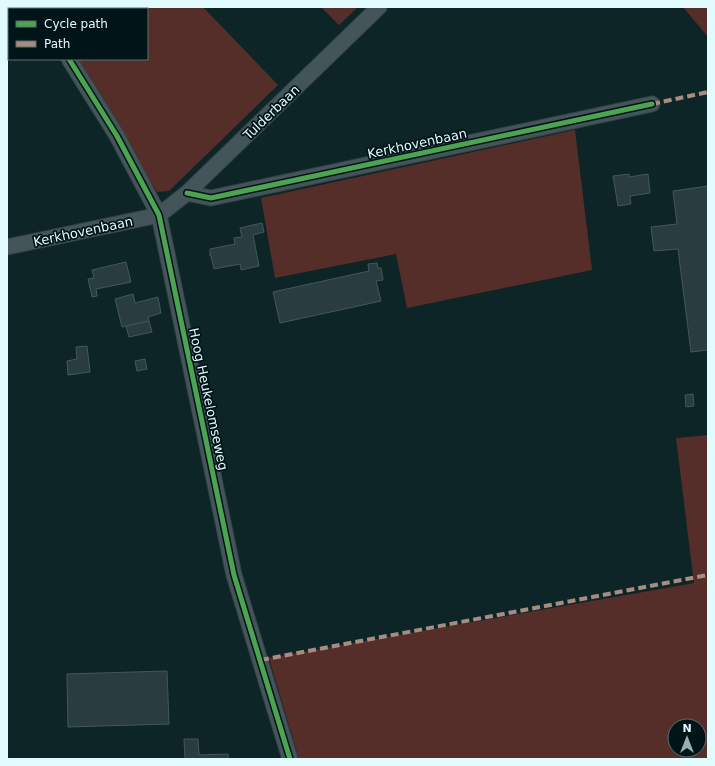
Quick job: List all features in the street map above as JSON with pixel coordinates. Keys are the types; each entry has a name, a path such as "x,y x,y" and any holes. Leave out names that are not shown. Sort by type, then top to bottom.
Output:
{"street":[{"name":"Tulderbaan","path":"160,215 187,193 379,7"},
{"name":"Hoog Heukelomseweg","path":"70,60 117,136 160,215 234,575 290,759"},
{"name":"Kerkhovenbaan","path":"187,193 211,198 652,104"},
{"name":"Kerkhovenbaan","path":"7,247 160,215"}],"shaded area":[{"path":"45,7 203,7 278,85 169,191 157,192 77,60 148,60 148,8"},
{"path":"321,7 358,7 339,25"},
{"path":"683,7 708,7 708,37"},
{"path":"575,130 592,270 407,308 396,254 275,278 261,198"},
{"path":"708,435 708,759 299,759 269,658 694,583 676,438"}],"building":[{"path":"629,174 629,177 648,174 650,193 630,196 631,204 618,206 613,176"},
{"path":"708,186 708,350 691,352 678,249 654,251 651,227 677,224 673,191"},
{"path":"262,223 264,232 253,235 259,266 241,270 240,264 214,269 210,256 210,249 235,244 234,238 242,237 240,228"},
{"path":"126,262 131,282 96,289 97,296 92,297 88,279 94,278 92,270"},
{"path":"377,263 378,268 381,268 383,280 376,281 381,301 280,323 273,292 369,271 368,264"},
{"path":"133,294 135,303 158,297 161,313 148,317 149,321 122,327 115,299"},
{"path":"149,321 152,332 129,337 126,326"},
{"path":"87,346 90,372 68,375 67,361 77,359 76,347"},
{"path":"145,359 147,369 137,371 135,361"},
{"path":"693,394 694,406 686,407 685,395"},
{"path":"167,671 169,724 68,727 67,674"},
{"path":"184,739 198,739 199,755 228,754 228,759 185,759"}],"marked path":[{"path":"652,104 708,92"},
{"path":"261,660 708,575"}],"cycle path":[{"path":"70,60 117,136 159,215 234,575 290,759"},
{"path":"187,193 211,198 652,104"}]}
